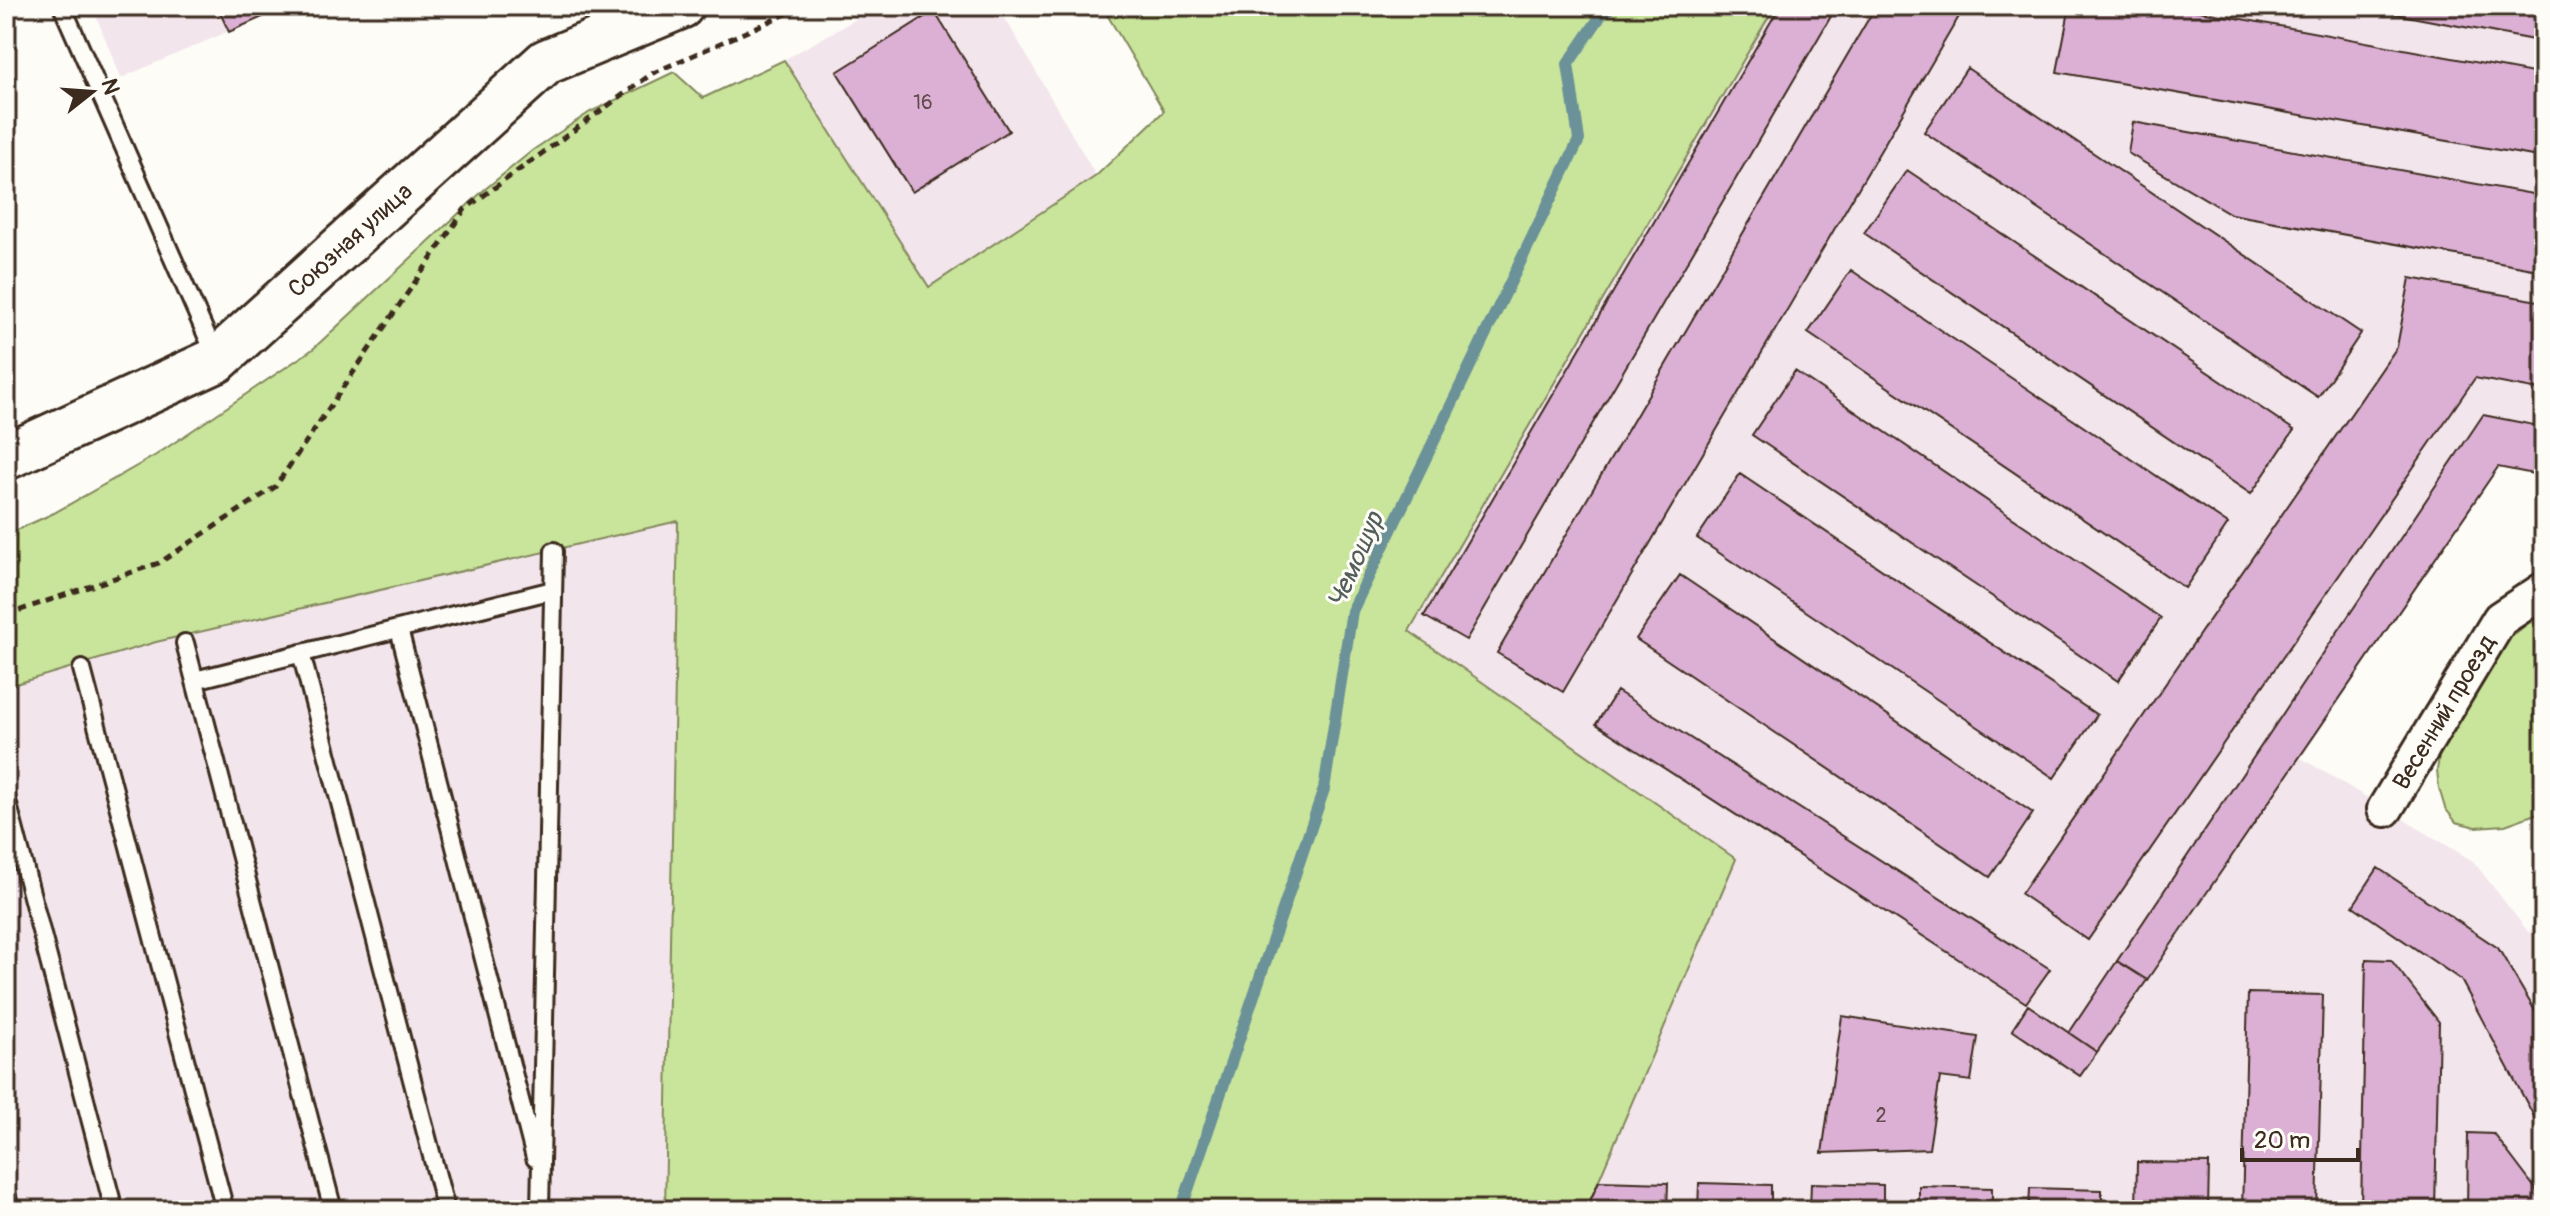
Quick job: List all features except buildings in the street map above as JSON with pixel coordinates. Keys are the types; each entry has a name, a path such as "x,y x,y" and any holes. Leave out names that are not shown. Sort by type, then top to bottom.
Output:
{"main road":[{"name":"Союзная улица","path":"6,457 217,360 546,62 681,6"}],"street":[{"name":"Весенний проезд","path":"2385,809 2500,619 2544,590"}],"lane":[{"path":"62,6 217,360"},
{"path":"540,1210 554,551"},
{"path":"195,680 553,590"},
{"path":"399,629 541,1180"},
{"path":"185,643 333,1210"},
{"path":"301,653 446,1210"},
{"path":"82,669 225,1210"},
{"path":"6,797 114,1210"},
{"path":"6,1193 10,1210"}],"path":[{"path":"6,615 159,563 275,487 465,209 653,73 804,6"}],"shaded area":[{"path":"92,6 287,6 121,78"},
{"path":"879,6 998,6 1096,176 929,287 784,60"},
{"path":"1775,6 2544,6 2544,476 2498,468 2301,758 2473,861 2529,933 2544,911 2544,1210 1586,1210 1736,859 1409,632"},
{"path":"678,521 665,1210 6,1210 6,687 156,642"}],"green space":[{"path":"1102,6 1775,6 1409,631 1736,859 1586,1210 665,1210 678,521 156,642 6,687 6,535 54,513 156,455 313,349 484,190 533,150 590,112 674,72 703,98 784,60 929,287 1096,176 1164,111"},
{"path":"2544,610 2544,811 2505,825 2476,827 2456,822 2445,808 2439,788 2437,770 2441,745 2494,651"}],"waterway":[{"name":"Чемошур","path":"1181,1210 1324,789 1352,611 1579,140 1568,64 1602,14 1612,6"}]}
